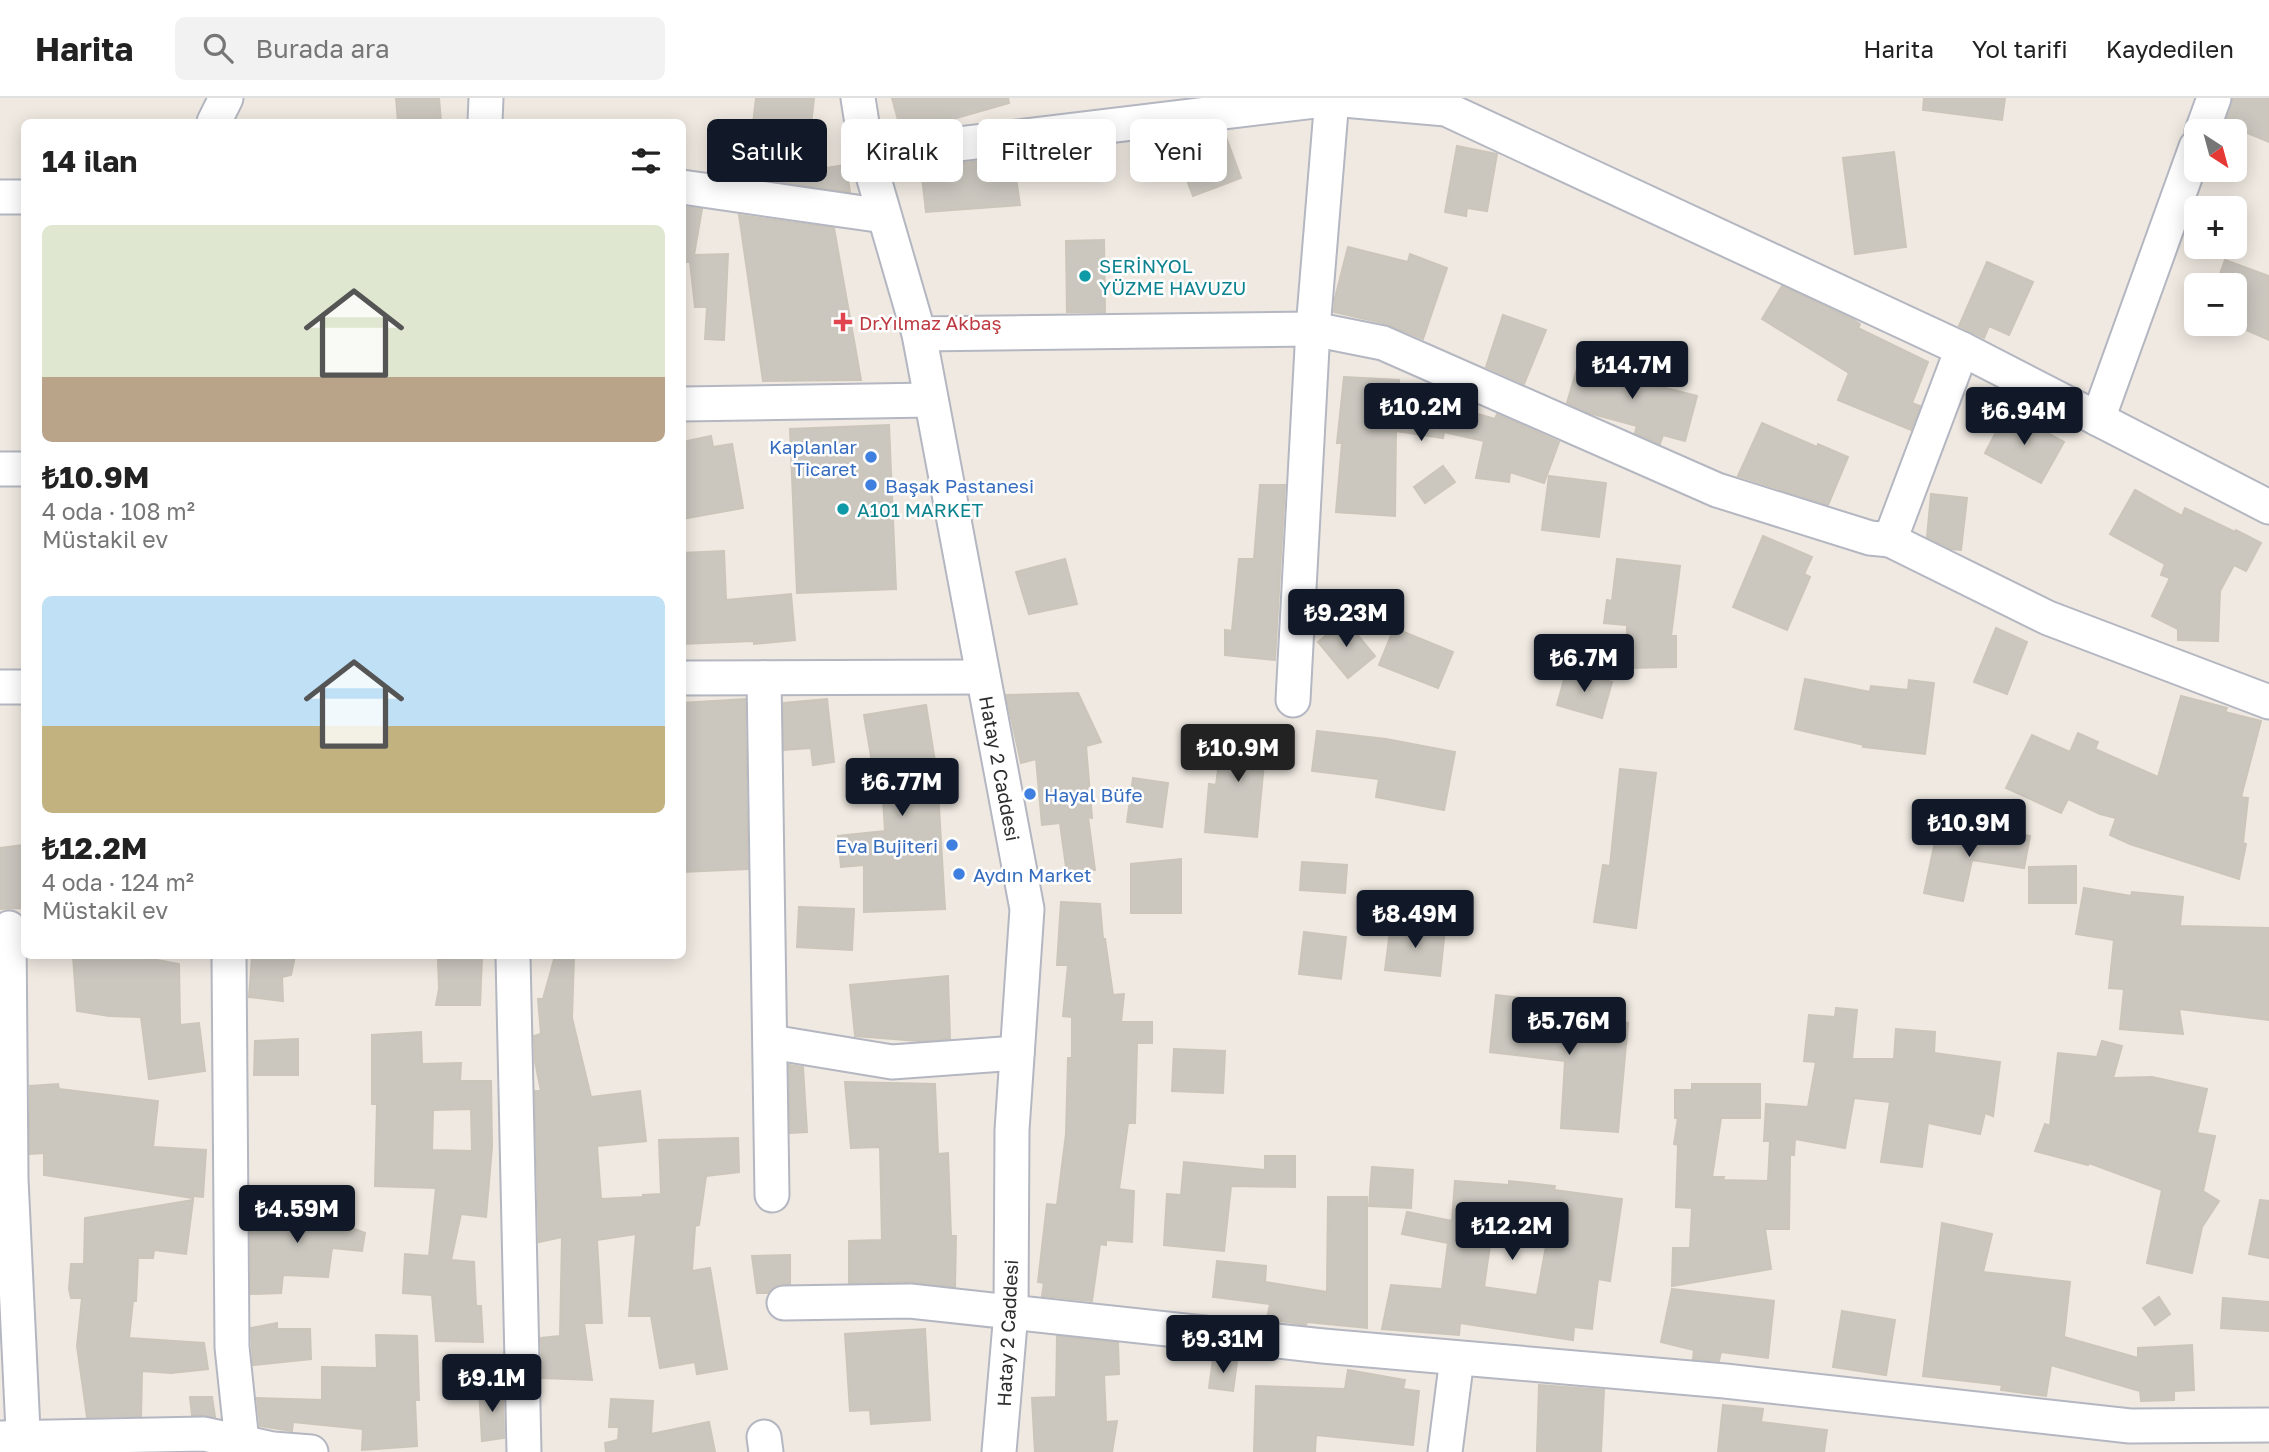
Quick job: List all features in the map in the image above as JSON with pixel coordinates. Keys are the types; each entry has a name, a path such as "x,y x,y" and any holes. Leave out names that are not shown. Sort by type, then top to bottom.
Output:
{"street":[{"path":"216,119 226,98"},
{"path":"485,119 486,98"},
{"name":"Hatay 2 Caddesi","path":"858,98 861,119"},
{"path":"1293,700 1313,329 1332,98"},
{"path":"963,144 1332,98 1447,109 1962,349 2269,507"},
{"path":"2206,119 2214,98"},
{"path":"2098,419 2184,180"},
{"name":"Hatay 2 Caddesi","path":"874,182 919,334 1027,909 1012,1130 1011,1312 999,1452"},
{"path":"686,188 884,216"},
{"path":"0,197 21,197"},
{"path":"919,334 1313,329 1383,343 1717,490 1870,538 1890,540 2048,618 2269,702"},
{"path":"1890,540 1962,349"},
{"path":"686,404 931,400"},
{"path":"0,469 21,468"},
{"path":"686,678 983,677"},
{"path":"764,678 772,1195"},
{"path":"0,687 21,687"},
{"path":"11,928 11,1179 16,1443 204,1433 243,1447 311,1452"},
{"path":"229,959 232,1348 243,1447"},
{"path":"513,959 524,1452"},
{"path":"771,1042 892,1062 1017,1054"},
{"path":"784,1303 910,1301 1323,1346 1725,1381 2130,1426 2269,1425"},
{"path":"1445,1452 1457,1358"}],"building":[{"path":"396,98 439,98 441,119 398,119"},
{"path":"756,98 814,98 812,119 754,119"},
{"path":"892,98 1008,98 1009,103 953,119 898,119"},
{"path":"1924,98 2005,98 2002,120 1923,110"},
{"path":"2233,98 2269,98 2269,142 2247,133 2247,119 2227,119"},
{"path":"1227,140 1241,178 1193,196 1188,182 1227,182"},
{"path":"1457,146 1497,154 1487,211 1467,208 1466,216 1445,212"},
{"path":"1894,152 1906,247 1855,254 1843,158"},
{"path":"977,161 977,182 1017,182 1020,205 926,212 923,182 963,182 963,163"},
{"path":"841,166 841,182 849,182 850,192 781,182 827,182 827,168"},
{"path":"686,207 702,209 694,255 728,254 724,340 705,339 707,307 695,307 690,262 686,262"},
{"path":"739,215 834,228 861,380 763,381"},
{"name":"SERİNYOL YÜZME HAVUZU","path":"1104,240 1105,312 1067,312 1066,241"},
{"path":"1348,247 1408,262 1410,254 1447,268 1423,339 1387,324 1334,312"},
{"path":"2225,260 2269,276 2269,340 2247,330 2247,273 2220,273"},
{"path":"1987,262 2033,282 2009,335 1989,326 1984,338 1959,326"},
{"path":"1782,286 1852,319 1860,324 1858,328 1928,362 1912,403 1920,406 1911,430 1838,400 1849,373 1762,319"},
{"path":"1503,315 1546,330 1524,384 1486,367"},
{"path":"1580,358 1636,374 1634,380 1697,396 1685,441 1663,435 1660,444 1635,433 1637,426 1589,413 1567,403"},
{"path":"1344,377 1399,380 1398,396 1447,405 1495,419 1497,414 1559,442 1544,483 1510,472 1509,482 1476,478 1484,441 1444,432 1443,438 1396,431 1395,516 1336,512 1342,443 1337,443"},
{"path":"2007,411 2064,442 2041,483 1985,453"},
{"path":"1762,423 1848,457 1828,505 1738,476"},
{"name":"A101 MARKET","path":"889,425 896,589 797,593 790,429"},
{"path":"711,436 713,447 732,444 743,508 686,518 686,441"},
{"path":"1443,466 1455,482 1425,503 1414,487"},
{"path":"1549,476 1606,483 1599,537 1542,530"},
{"path":"1260,485 1285,485 1275,660 1225,655 1225,630 1232,631 1239,559 1254,559"},
{"path":"2135,490 2182,516 2185,508 2261,543 2246,571 2234,565 2220,591 2218,641 2178,640 2178,629 2152,616 2170,578 2161,575 2165,564 2110,534"},
{"path":"1931,494 1967,498 1961,550 1951,549 1927,537"},
{"path":"1763,536 1812,557 1804,574 1810,577 1787,630 1733,607"},
{"path":"724,551 726,600 791,594 795,640 754,644 754,641 686,644 686,553"},
{"path":"1065,559 1077,604 1029,614 1016,572"},
{"path":"1617,559 1680,566 1671,636 1676,636 1676,667 1627,668 1627,625 1604,623 1607,600 1612,601"},
{"path":"1345,620 1375,656 1348,678 1318,642"},
{"path":"1394,628 1453,652 1438,688 1379,665"},
{"path":"1996,628 2027,642 2007,694 1974,682"},
{"path":"1567,669 1612,682 1602,718 1557,705"},
{"path":"1805,679 1870,692 1871,686 1908,690 1909,680 1934,683 1925,754 1863,747 1864,745 1795,729"},
{"path":"1078,693 1101,742 1086,746 1092,818 1088,817 1095,870 1067,874 1060,823 1042,825 1036,759 1021,763 1006,695"},
{"path":"2181,696 2227,708 2225,712 2261,721 2241,797 2248,798 2243,843 2246,844 2239,879 2110,835 2116,818 2100,814 2068,799 2061,813 2006,788 2032,735 2070,752 2078,733 2098,742 2095,749 2158,777"},
{"path":"745,699 748,869 686,872 686,703"},
{"path":"827,699 834,762 813,765 811,748 784,750 784,703"},
{"path":"926,705 937,774 945,909 864,912 864,865 841,867 838,836 885,831 881,766 873,768 864,715"},
{"path":"1224,726 1267,731 1257,837 1205,832 1209,784 1216,785"},
{"path":"1317,731 1386,739 1455,752 1444,810 1376,797 1379,779 1312,771"},
{"path":"1620,769 1656,773 1636,928 1594,922 1603,865 1610,866"},
{"path":"1133,778 1168,783 1162,827 1127,822"},
{"path":"1938,828 2004,842 2006,831 2030,836 2024,868 1972,860 1963,901 1924,893"},
{"path":"21,845 21,908 0,909 0,848"},
{"path":"1181,859 1181,913 1131,913 1131,864"},
{"path":"1302,862 1347,865 1345,893 1300,890"},
{"path":"2076,866 2076,903 2029,903 2029,867"},
{"path":"2084,888 2131,896 2132,892 2183,897 2180,926 2269,928 2269,1020 2179,1009 2183,1034 2120,1029 2124,989 2109,988 2114,940 2076,934"},
{"path":"1061,902 1100,904 1113,995 1124,994 1121,1022 1152,1022 1152,1043 1137,1043 1135,1123 1128,1123 1119,1189 1134,1191 1132,1242 1106,1240 1106,1245 1100,1244 1092,1301 1042,1296 1044,1283 1038,1282 1047,1204 1057,1205 1066,1134 1068,1058 1072,1058 1072,1017 1063,1016 1068,965 1057,965"},
{"path":"799,907 854,909 852,950 797,947"},
{"path":"1391,923 1445,929 1440,976 1385,970"},
{"path":"1304,932 1346,937 1341,979 1299,974"},
{"path":"73,959 152,959 179,964 180,1025 199,1023 205,1071 149,1079 141,1017 77,1011"},
{"path":"252,959 294,959 291,975 282,977 283,1001 249,997"},
{"path":"438,959 482,959 480,1005 436,1005 439,989"},
{"path":"554,959 574,959 572,1018 591,1097 640,1091 646,1141 597,1146 601,1199 661,1194 659,1140 738,1138 739,1172 706,1176 699,1225 695,1226 692,1271 710,1268 727,1369 697,1374 695,1362 660,1368 651,1316 629,1316 636,1234 597,1240 602,1323 584,1323 592,1380 542,1378 541,1338 560,1336 562,1237 539,1242 535,1091 541,1091 535,1062 534,1036 541,1034 538,999 543,999"},
{"path":"948,976 950,1039 919,1041 855,1036 850,985"},
{"path":"1496,995 1556,1002 1554,1014 1628,1023 1618,1132 1561,1128 1565,1061 1490,1052"},
{"path":"1836,1008 1857,1010 1852,1059 1894,1059 1896,1029 1935,1032 1934,1053 2000,1062 1993,1116 1985,1113 1980,1134 1928,1123 1922,1167 1881,1162 1890,1102 1854,1098 1845,1148 1795,1139 1794,1155 1790,1155 1789,1229 1765,1229 1771,1269 1672,1286 1673,1248 1690,1248 1692,1208 1676,1207 1678,1145 1674,1144 1678,1118 1675,1118 1675,1090 1692,1090 1692,1084 1760,1084 1760,1118 1721,1118 1712,1177 1724,1177 1723,1180 1768,1181 1770,1141 1764,1141 1766,1104 1808,1107 1816,1062 1804,1061 1809,1015 1835,1017"},
{"path":"421,1032 422,1064 461,1063 460,1081 491,1081 492,1147 486,1217 461,1214 451,1260 474,1262 476,1306 481,1306 483,1342 436,1341 432,1295 403,1293 405,1254 429,1256 436,1188 375,1186 377,1104 372,1104 372,1035","holes":["471,1109 472,1151 432,1150 433,1110"]},
{"path":"298,1039 298,1075 254,1075 255,1041"},
{"path":"2102,1041 2122,1046 2113,1078 2152,1077 2207,1089 2197,1133 2215,1136 2203,1191 2219,1201 2202,1227 2192,1273 2147,1263 2162,1190 2089,1163 2088,1165 2035,1151 2045,1124 2050,1126 2058,1053 2097,1057"},
{"path":"1174,1049 1225,1051 1223,1093 1172,1091"},
{"path":"789,1065 803,1067 807,1132 790,1133"},
{"path":"845,1082 935,1084 938,1154 948,1153 951,1236 956,1236 955,1287 910,1282 849,1283 849,1241 882,1240 880,1147 851,1148"},
{"path":"58,1084 59,1089 158,1101 153,1147 206,1150 203,1197 193,1198 44,1175 44,1153 30,1154 30,1086"},
{"path":"1265,1156 1295,1156 1295,1187 1231,1186 1224,1251 1164,1245 1167,1194 1181,1195 1184,1162 1265,1170"},
{"path":"1372,1167 1413,1170 1411,1208 1369,1206"},
{"path":"1455,1181 1509,1185 1509,1181 1555,1186 1554,1190 1622,1199 1610,1281 1598,1279 1592,1329 1574,1327 1573,1340 1460,1323 1459,1335 1382,1329 1391,1285 1442,1289 1448,1243 1402,1234 1407,1212 1452,1221","holes":["1493,1224 1549,1230 1537,1295 1484,1287"]},
{"path":"1328,1197 1367,1197 1367,1328 1307,1322 1306,1325 1267,1319 1270,1304 1213,1297 1217,1261 1266,1266 1265,1282 1327,1292"},
{"path":"193,1200 186,1254 154,1250 153,1258 138,1258 136,1301 133,1301 129,1338 204,1343 208,1369 171,1373 142,1371 141,1416 87,1417 77,1346 82,1298 71,1298 69,1289 71,1264 84,1264 85,1218"},
{"path":"2260,1200 2269,1201 2269,1258 2249,1254"},
{"path":"352,1210 352,1228 365,1233 362,1251 332,1248 328,1277 283,1275 281,1293 251,1294 250,1211"},
{"path":"1942,1223 1992,1234 1983,1272 2070,1282 2064,1337 2138,1358 2138,1348 2192,1345 2194,1390 2174,1391 2174,1400 2141,1401 2140,1391 2051,1365 2046,1396 2001,1390 2002,1385 1923,1376"},
{"path":"790,1255 790,1284 775,1286 768,1293 757,1293 752,1256"},
{"path":"1672,1289 1774,1301 1768,1358 1721,1352 1719,1361 1693,1359 1694,1350 1661,1342"},
{"path":"2159,1297 2170,1314 2155,1325 2143,1308"},
{"path":"2223,1298 2269,1302 2269,1331 2221,1328"},
{"path":"1842,1311 1895,1320 1886,1375 1833,1367"},
{"path":"277,1323 277,1329 310,1329 311,1359 253,1365 251,1328"},
{"path":"925,1329 930,1420 871,1424 870,1410 850,1411 845,1334"},
{"path":"376,1335 417,1336 417,1446 362,1450 363,1429 293,1422 292,1431 260,1426 257,1398 322,1400 322,1367 377,1368"},
{"path":"1057,1336 1118,1343 1119,1374 1104,1375 1106,1422 1117,1421 1112,1452 1035,1452 1032,1398 1056,1397"},
{"path":"1213,1359 1237,1362 1233,1391 1209,1388"},
{"path":"1348,1370 1405,1380 1403,1389 1419,1391 1413,1445 1316,1435 1315,1452 1254,1452 1256,1386 1345,1389"},
{"path":"1539,1385 1604,1390 1601,1452 1537,1452"},
{"path":"479,1388 503,1391 504,1438 482,1441"},
{"path":"190,1397 212,1397 215,1417 192,1415"},
{"path":"611,1399 653,1401 651,1434 709,1422 715,1452 606,1452 605,1443 618,1440 619,1427 609,1427"},
{"path":"1723,1405 1763,1409 1761,1422 1827,1430 1824,1452 1718,1452"}],"place":[{"name":"SERİNYOL YÜZME HAVUZU","path":"1085,276"},
{"name":"Dr.Yılmaz Akbaş","path":"843,322"},
{"name":"Kaplanlar Ticaret","path":"871,457"},
{"name":"Başak Pastanesi","path":"871,485"},
{"name":"A101 MARKET","path":"843,509"},
{"name":"Hayal Büfe","path":"1030,794"},
{"name":"Eva Bujiteri","path":"952,845"},
{"name":"Aydın Market","path":"959,874"}]}
